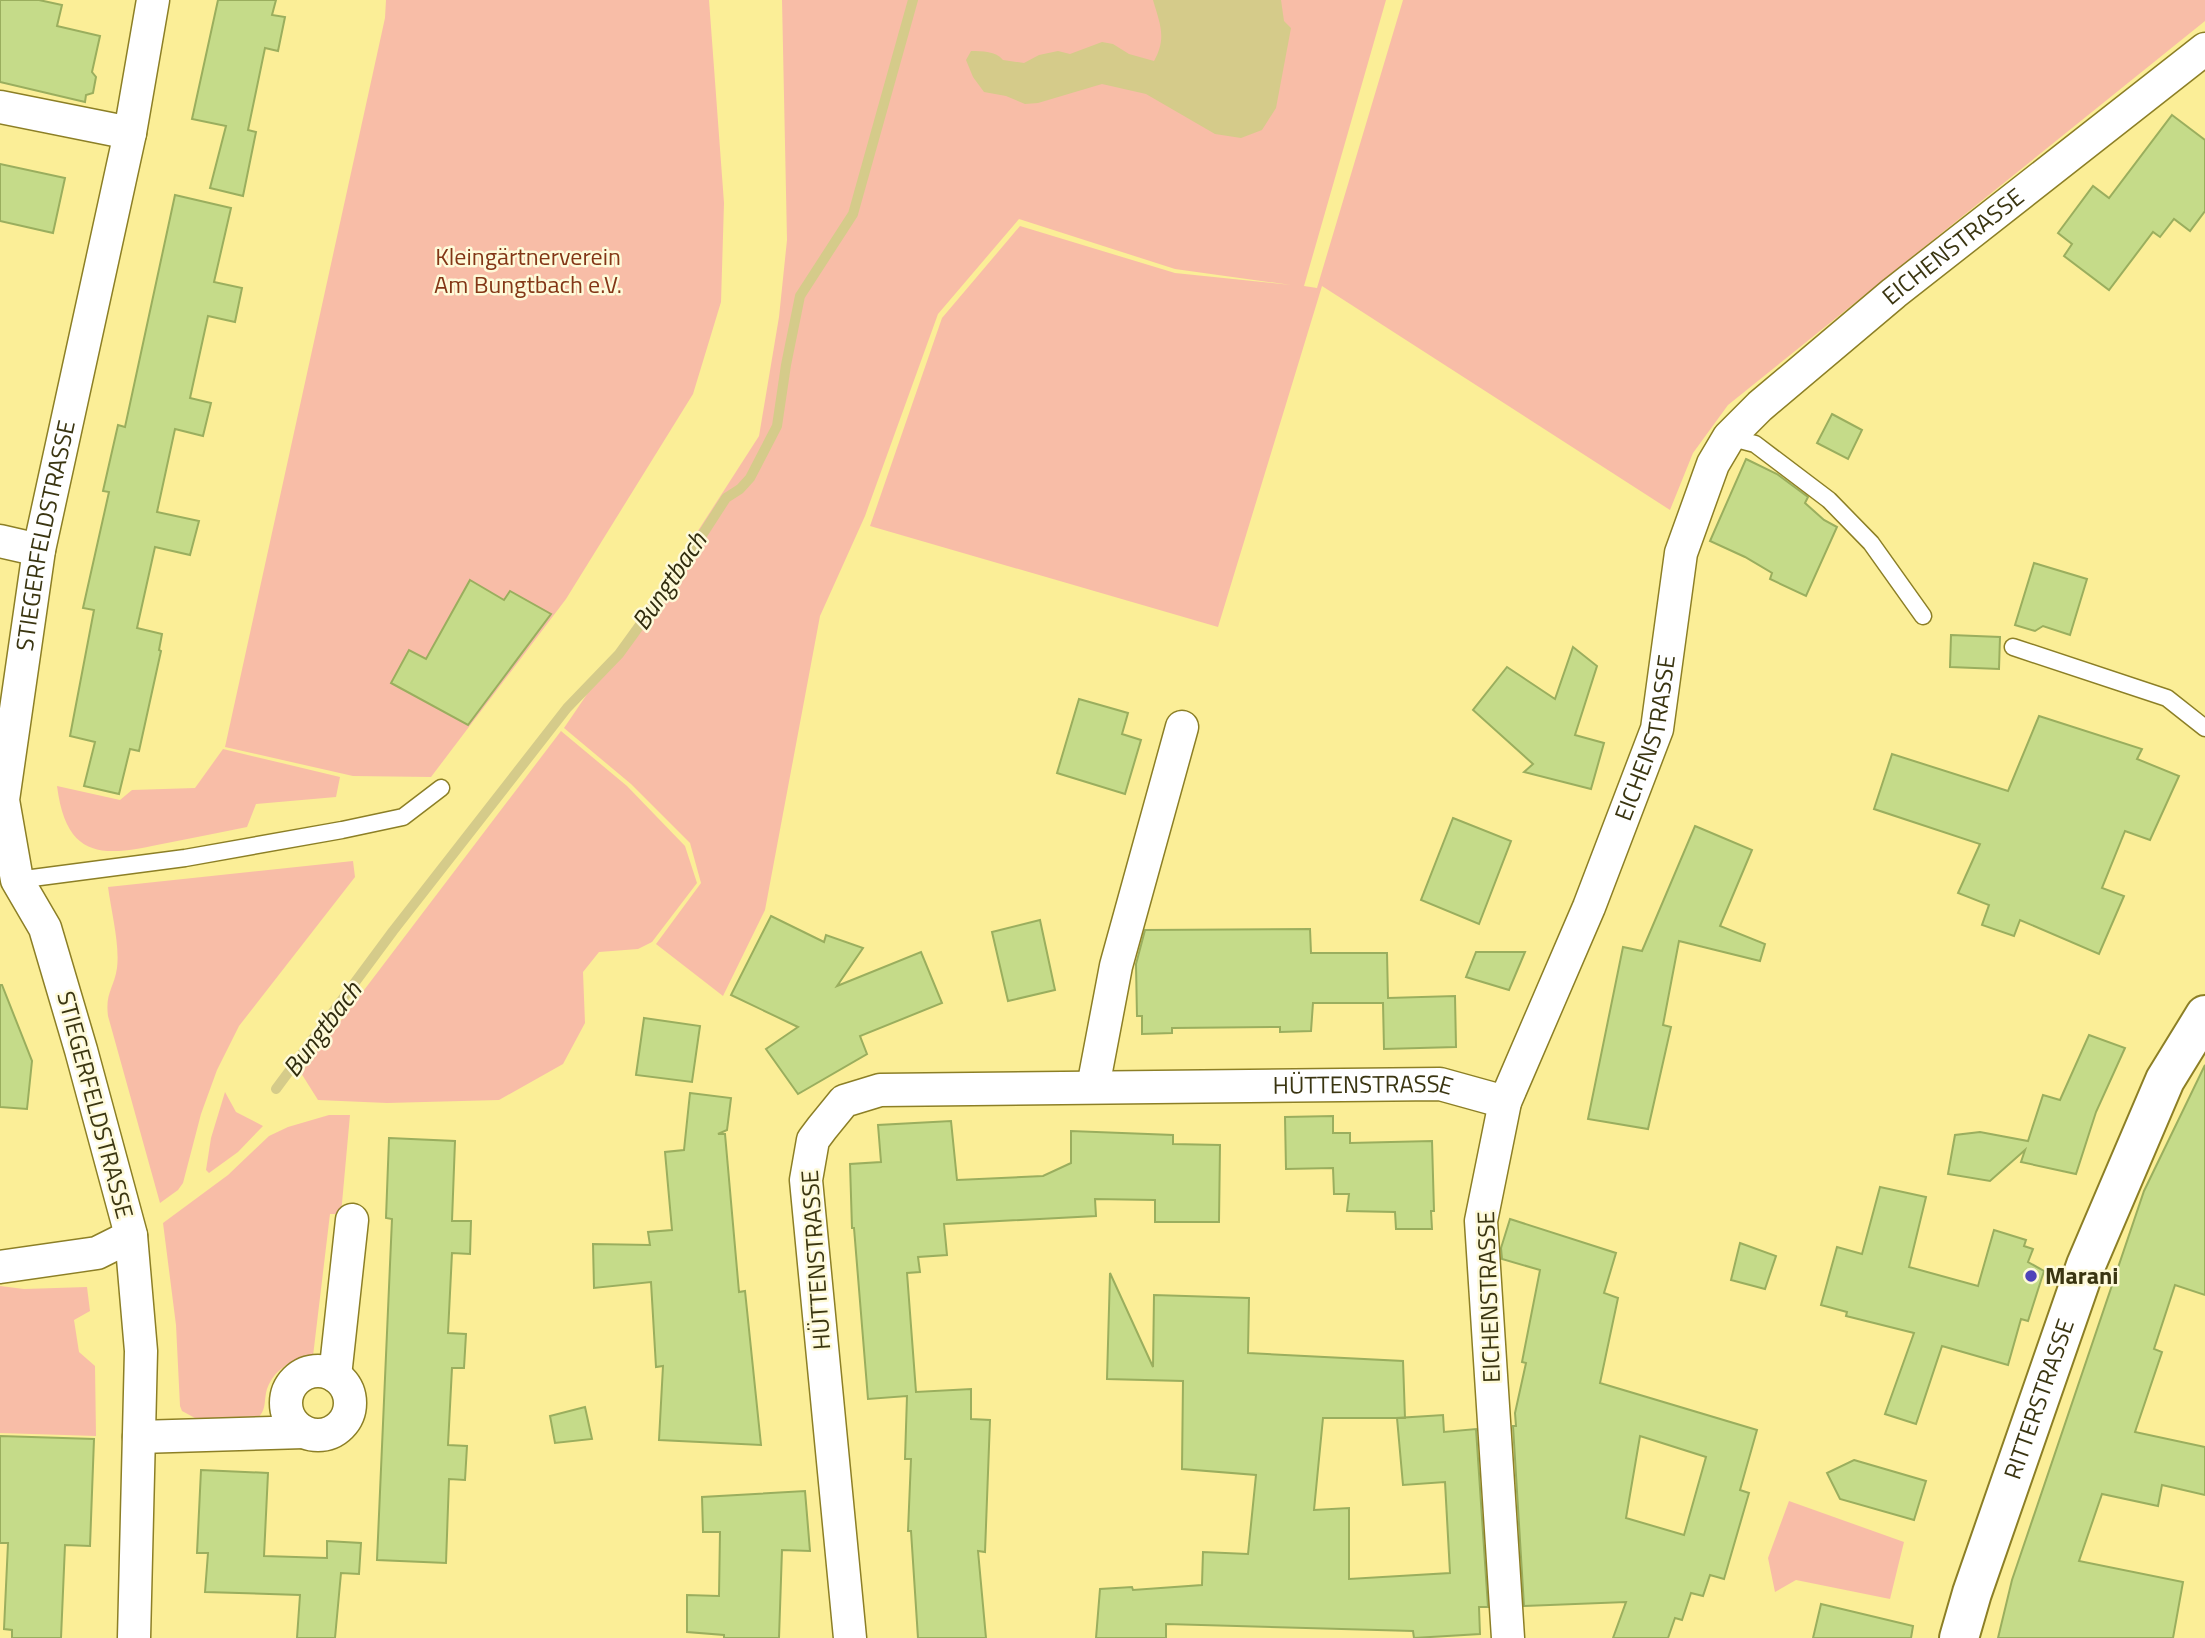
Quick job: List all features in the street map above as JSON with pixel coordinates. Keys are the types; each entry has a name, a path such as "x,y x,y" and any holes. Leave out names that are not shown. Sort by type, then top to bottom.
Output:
{"main road":[{"name":"RITTERSTRASSE","path":"1959,1638 1972,1593 2086,1265 2165,1080 2205,1015"}],"street":[{"name":"STIEGERFELDSTRASSE","path":"134,1638 141,1351 131,1236 45,928 8,879 3,800 39,550 130,133 153,0"},
{"name":"EICHENSTRASSE","path":"1508,1638 1481,1221 1505,1102 1589,906 1657,729 1681,553 1713,464 1729,437 1760,405 1894,293 2205,49"},
{"path":"0,107 130,133"},
{"path":"0,541 39,550"},
{"path":"1093,1087 1116,966 1182,727"},
{"name":"HÜTTENSTRASSE","path":"850,1638 806,1180 813,1140 844,1101 880,1090 1440,1084 1505,1102"},
{"path":"335,1376 352,1220"},
{"path":"0,1267 97,1253 131,1236"},
{"path":"139,1437 304,1432 314,1435 334,1431 347,1415 349,1404 348,1393 335,1376 314,1371 304,1374 289,1389 286,1409 290,1419 304,1432"}],"lane":[{"path":"1729,437 1755,444 1829,500 1871,543 1923,616"},
{"path":"2013,648 2167,698 2205,729"},
{"path":"8,879 184,858 342,830 403,817 441,788"}],"green space":[{"name":"Kleingärtnerverein Am Bungtbach e.V.","path":"386,0 709,0 724,203 721,302 693,394 566,599 431,777 353,776 225,747 385,18"},
{"path":"782,0 1386,0 1304,286 1317,288 1403,0 2205,0 2205,21 1728,405 1693,453 1670,510 1322,286 1218,627 870,526 942,318 1020,226 1175,273 1291,285 1175,269 1019,219 938,314 865,516 820,616 765,910 723,996 656,944 701,883 690,843 631,784 564,728 759,436 779,317 787,240"},
{"path":"561,731 627,786 685,846 697,883 652,942 638,949 599,952 583,972 585,1023 563,1064 499,1100 387,1103 318,1100 301,1073"},
{"path":"223,749 340,777 336,797 256,804 247,827 125,850 93,848 80,841 70,829 62,811 57,786 120,800 132,790 195,788"},
{"path":"353,861 355,877 239,1026 217,1070 201,1114 183,1183 160,1203 108,1016 109,996 118,959 108,887"},
{"path":"225,1092 236,1112 263,1126 238,1152 209,1173 206,1170 211,1138"},
{"path":"329,1115 350,1115 341,1214 330,1214 313,1356 291,1362 278,1372 269,1385 263,1410 257,1419 195,1418 182,1411 180,1406 176,1325 163,1223 228,1175 269,1136 288,1127"},
{"path":"0,1286 24,1289 87,1287 90,1311 74,1320 79,1352 95,1366 96,1436 0,1433"},
{"path":"1789,1501 1904,1542 1890,1599 1796,1580 1775,1592 1768,1558"}],"shaded area":[{"path":"1153,0 1281,0 1284,21 1291,28 1276,108 1262,130 1241,138 1215,134 1146,94 1102,84 1038,103 1025,104 1006,96 984,92 973,77 966,60 971,51 980,51 993,53 1003,60 1024,63 1039,55 1058,51 1070,54 1102,42 1154,61 1161,38"}],"building":[{"path":"0,0 39,0 62,5 57,26 100,36 92,72 96,77 93,93 86,95 85,102 0,82"},
{"path":"218,0 276,0 272,15 285,17 278,51 265,48 248,130 256,132 243,196 210,188 226,126 192,119"},
{"path":"2172,115 2205,140 2205,211 2190,231 2174,219 2160,237 2153,232 2109,290 2064,256 2072,244 2058,233 2093,186 2109,198"},
{"path":"0,164 65,178 53,233 0,221"},
{"path":"175,195 231,208 214,282 242,288 235,322 208,316 190,398 211,403 203,436 175,429 157,512 199,521 190,555 155,547 137,628 162,634 161,651 139,751 130,749 119,794 84,786 95,742 70,736 94,610 83,608 109,492 103,491 118,425 125,427"},
{"path":"1832,414 1862,430 1848,459 1817,443"},
{"path":"1746,459 1777,474 1808,497 1805,503 1824,520 1837,527 1806,596 1770,579 1772,573 1745,557 1710,541"},
{"path":"2034,563 2087,579 2070,635 2043,626 2035,631 2015,625"},
{"path":"470,580 504,600 510,591 551,614 468,725 391,683 409,650 426,659"},
{"path":"1951,635 2000,637 1999,669 1950,667"},
{"path":"1573,647 1597,666 1575,735 1604,743 1591,789 1524,772 1533,764 1473,710 1507,667 1555,699"},
{"path":"1079,699 1128,713 1122,734 1141,740 1125,794 1057,773"},
{"path":"2039,716 2142,749 2137,759 2179,776 2150,840 2125,831 2102,888 2124,896 2099,954 2020,920 2014,936 1982,925 1989,905 1958,893 1980,844 1874,809 1892,754 2008,791"},
{"path":"1453,818 1511,841 1479,924 1421,900"},
{"path":"1695,826 1752,850 1720,926 1765,944 1760,961 1679,941 1663,1025 1671,1027 1648,1129 1588,1119 1623,947 1642,951"},
{"path":"771,916 824,942 826,935 863,948 837,986 921,952 942,1003 860,1036 867,1054 798,1094 766,1049 798,1027 731,995"},
{"path":"1040,920 1055,990 1008,1001 992,932"},
{"path":"1310,929 1311,953 1387,953 1388,998 1455,996 1456,1047 1384,1049 1383,1003 1313,1003 1311,1031 1280,1032 1280,1027 1172,1028 1172,1033 1142,1034 1142,1016 1137,1016 1136,964 1145,930"},
{"path":"1476,952 1525,952 1509,990 1466,977"},
{"path":"0,985 32,1061 27,1109 0,1107"},
{"path":"644,1018 700,1026 692,1082 636,1075"},
{"path":"2089,1035 2125,1048 2096,1112 2076,1174 2021,1162 2025,1150 1990,1181 1948,1174 1955,1135 1980,1132 2028,1141 2043,1095 2060,1100"},
{"path":"2205,1065 2205,1295 2175,1285 2154,1349 2162,1352 2135,1432 2205,1447 2205,1495 2162,1485 2158,1506 2102,1494 2079,1561 2183,1582 2173,1638 1998,1638 2012,1580 2144,1191"},
{"path":"690,1093 731,1098 727,1130 718,1134 725,1134 739,1292 745,1291 761,1445 659,1440 663,1366 656,1367 651,1282 594,1288 593,1244 650,1245 648,1232 672,1230 665,1152 684,1150"},
{"path":"1333,1116 1333,1133 1350,1133 1350,1143 1432,1141 1432,1229 1396,1229 1395,1212 1347,1211 1349,1194 1334,1194 1333,1168 1286,1169 1285,1117"},
{"path":"951,1121 957,1180 1043,1176 1071,1163 1071,1131 1173,1135 1173,1144 1220,1145 1219,1222 1155,1222 1155,1200 1095,1199 1096,1216 944,1224 947,1255 918,1257 920,1272 907,1273 916,1392 971,1389 971,1419 990,1420 985,1552 978,1551 986,1638 918,1638 911,1531 908,1531 911,1459 905,1459 907,1396 868,1399 852,1228 850,1164 881,1162 878,1125"},
{"path":"389,1138 455,1141 452,1221 471,1221 470,1254 452,1253 448,1333 466,1334 464,1368 452,1368 448,1445 467,1446 465,1480 449,1479 446,1563 377,1560 392,1219 386,1218"},
{"path":"1880,1187 1926,1197 1909,1267 1978,1286 1994,1230 2026,1240 2024,1246 2033,1249 2028,1262 2044,1271 2028,1321 2021,1319 2008,1365 1942,1346 1916,1424 1885,1414 1914,1333 1846,1316 1847,1312 1821,1305 1837,1247 1862,1254"},
{"path":"1510,1219 1616,1253 1604,1293 1618,1298 1600,1383 1757,1430 1740,1490 1749,1493 1724,1579 1710,1575 1703,1596 1691,1593 1682,1620 1675,1618 1668,1638 1613,1638 1626,1602 1524,1606 1513,1426 1516,1426 1515,1413 1526,1363 1522,1362 1540,1270 1502,1259 1501,1248","holes":["1640,1436 1706,1457 1684,1535 1626,1518"]},
{"path":"1740,1243 1776,1256 1765,1289 1731,1280"},
{"path":"1110,1273 1153,1367 1154,1295 1249,1298 1248,1353 1403,1361 1405,1417 1443,1415 1444,1432 1476,1429 1488,1607 1479,1607 1480,1634 1414,1638 1413,1631 1166,1624 1166,1638 1096,1638 1100,1589 1132,1587 1133,1590 1202,1585 1203,1552 1248,1554 1256,1475 1182,1469 1183,1381 1107,1379","holes":["1323,1418 1397,1418 1403,1485 1445,1482 1450,1573 1349,1579 1349,1508 1314,1510"]},
{"path":"585,1407 592,1439 555,1443 550,1416"},
{"path":"0,1436 94,1439 90,1546 65,1545 61,1638 12,1638 12,1630 4,1629 8,1543 0,1543"},
{"path":"1854,1460 1926,1481 1914,1520 1840,1499 1827,1473"},
{"path":"201,1470 268,1473 264,1556 327,1558 327,1541 361,1543 359,1574 341,1573 335,1638 297,1638 300,1595 205,1592 208,1553 197,1553"},
{"path":"805,1491 810,1551 782,1550 779,1638 724,1638 724,1635 687,1632 687,1595 719,1596 720,1532 703,1532 702,1497"},
{"path":"1821,1604 1913,1626 1911,1638 1813,1638"}],"waterway":[{"name":"Bungtbach","path":"276,1089 393,931 567,708 619,654 677,574 726,498 750,478 777,426 800,296 853,214 913,0"}],"place":[{"name":"Marani","path":"2031,1276"}]}
